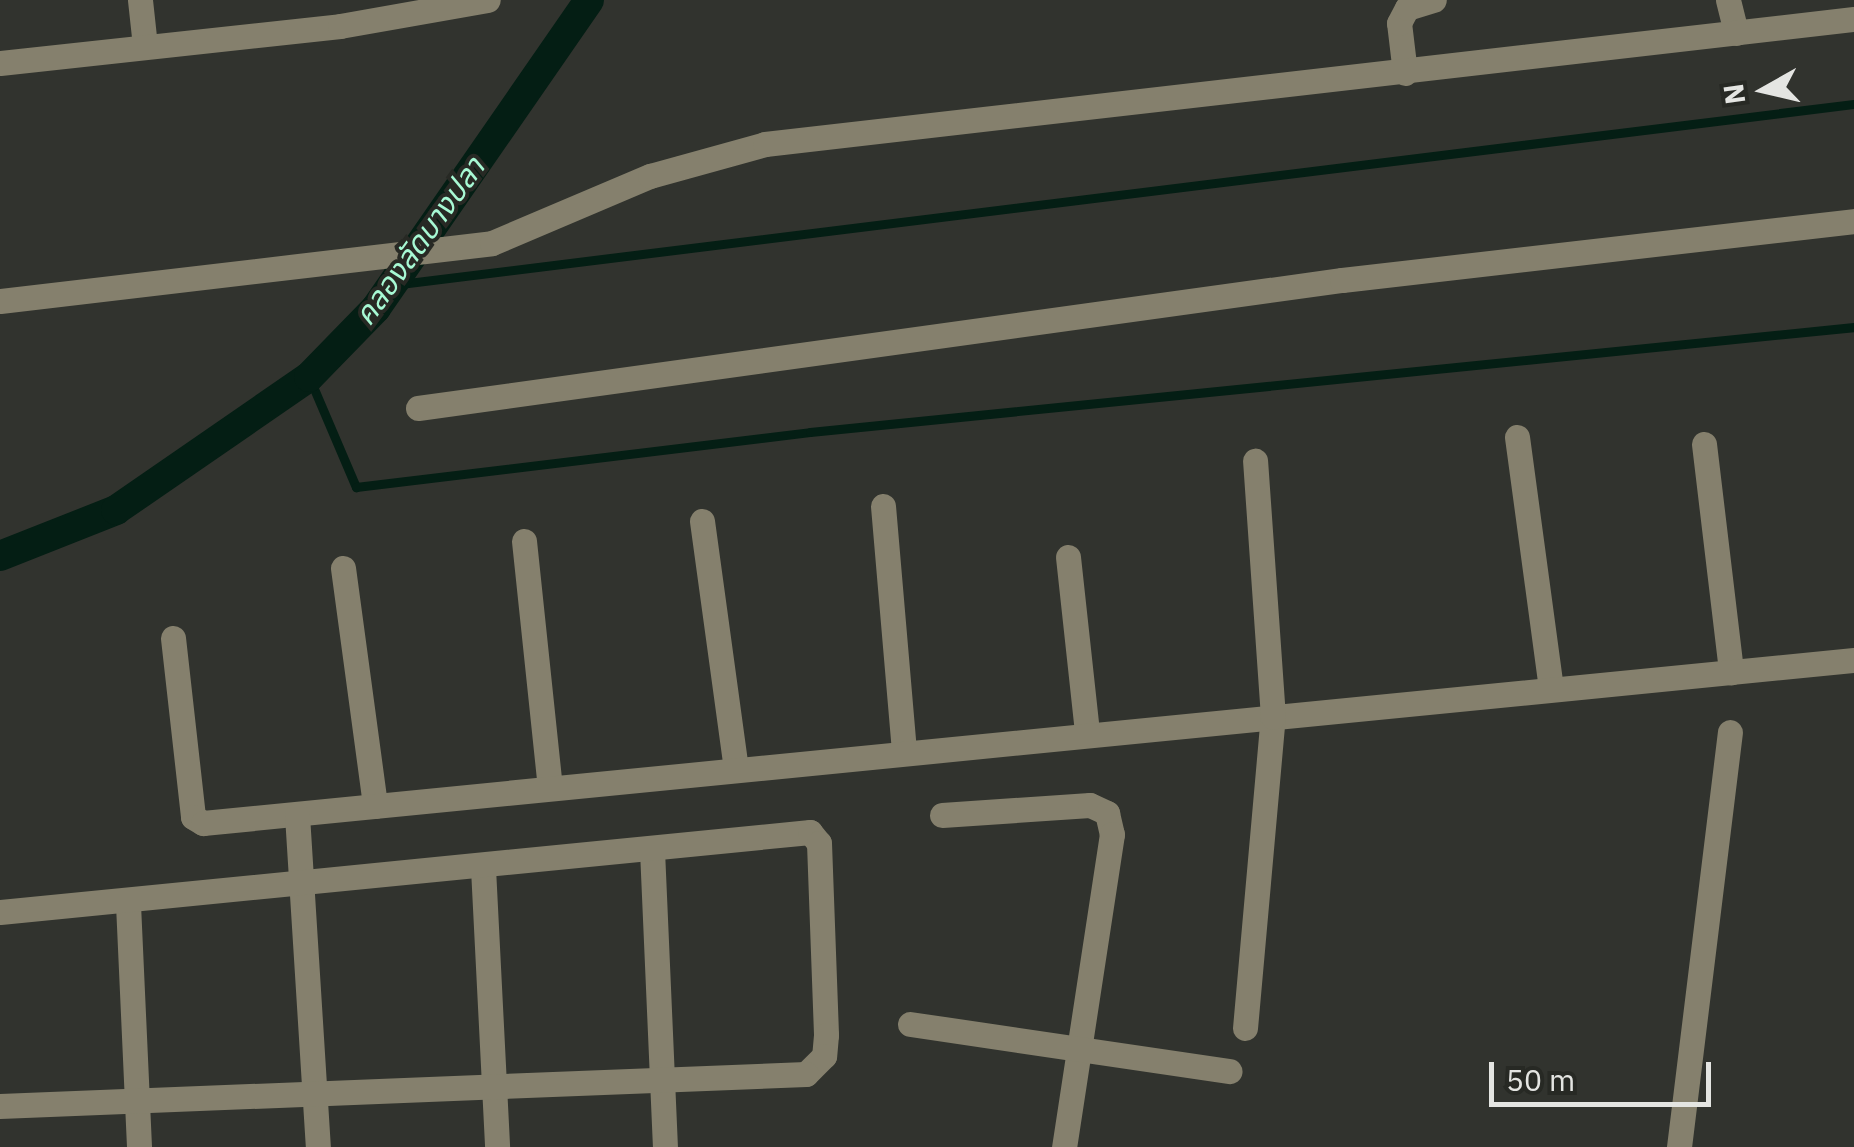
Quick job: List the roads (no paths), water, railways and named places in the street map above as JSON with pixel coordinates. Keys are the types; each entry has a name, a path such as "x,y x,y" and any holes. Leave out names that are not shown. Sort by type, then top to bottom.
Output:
{"street":[{"path":"140,0 145,46"},
{"path":"0,63 340,26 488,0"},
{"path":"1404,73 1399,23 1407,8 1434,0"},
{"path":"1728,0 1736,33"},
{"path":"0,302 492,243 650,176 766,144 1854,18"},
{"path":"418,408 1342,280 1854,221"},
{"path":"1518,437 1551,689"},
{"path":"1704,444 1731,672"},
{"path":"1244,1028 1274,717 1255,461"},
{"path":"883,506 904,749"},
{"path":"702,521 736,768"},
{"path":"524,541 550,788"},
{"path":"1068,556 1087,733"},
{"path":"343,568 375,806"},
{"path":"173,638 193,817 218,823 904,749 1854,660"},
{"path":"1679,1147 1730,732"},
{"path":"942,815 1090,805 1107,813 1112,834 1064,1147"},
{"path":"296,815 305,884 318,1147"},
{"path":"0,912 128,904 810,832 820,844 826,1035 818,1066 806,1074 495,1091 0,1106"},
{"path":"652,850 665,1147"},
{"path":"483,868 497,1147"},
{"path":"128,904 138,1147"},
{"path":"910,1024 1230,1070"}],"waterway":[{"name":"คลองลัดบางปลา","path":"0,556 116,510 309,377 376,308 589,0"},
{"path":"392,285 1854,104"},
{"path":"309,377 356,487 810,432 1854,327"}]}
